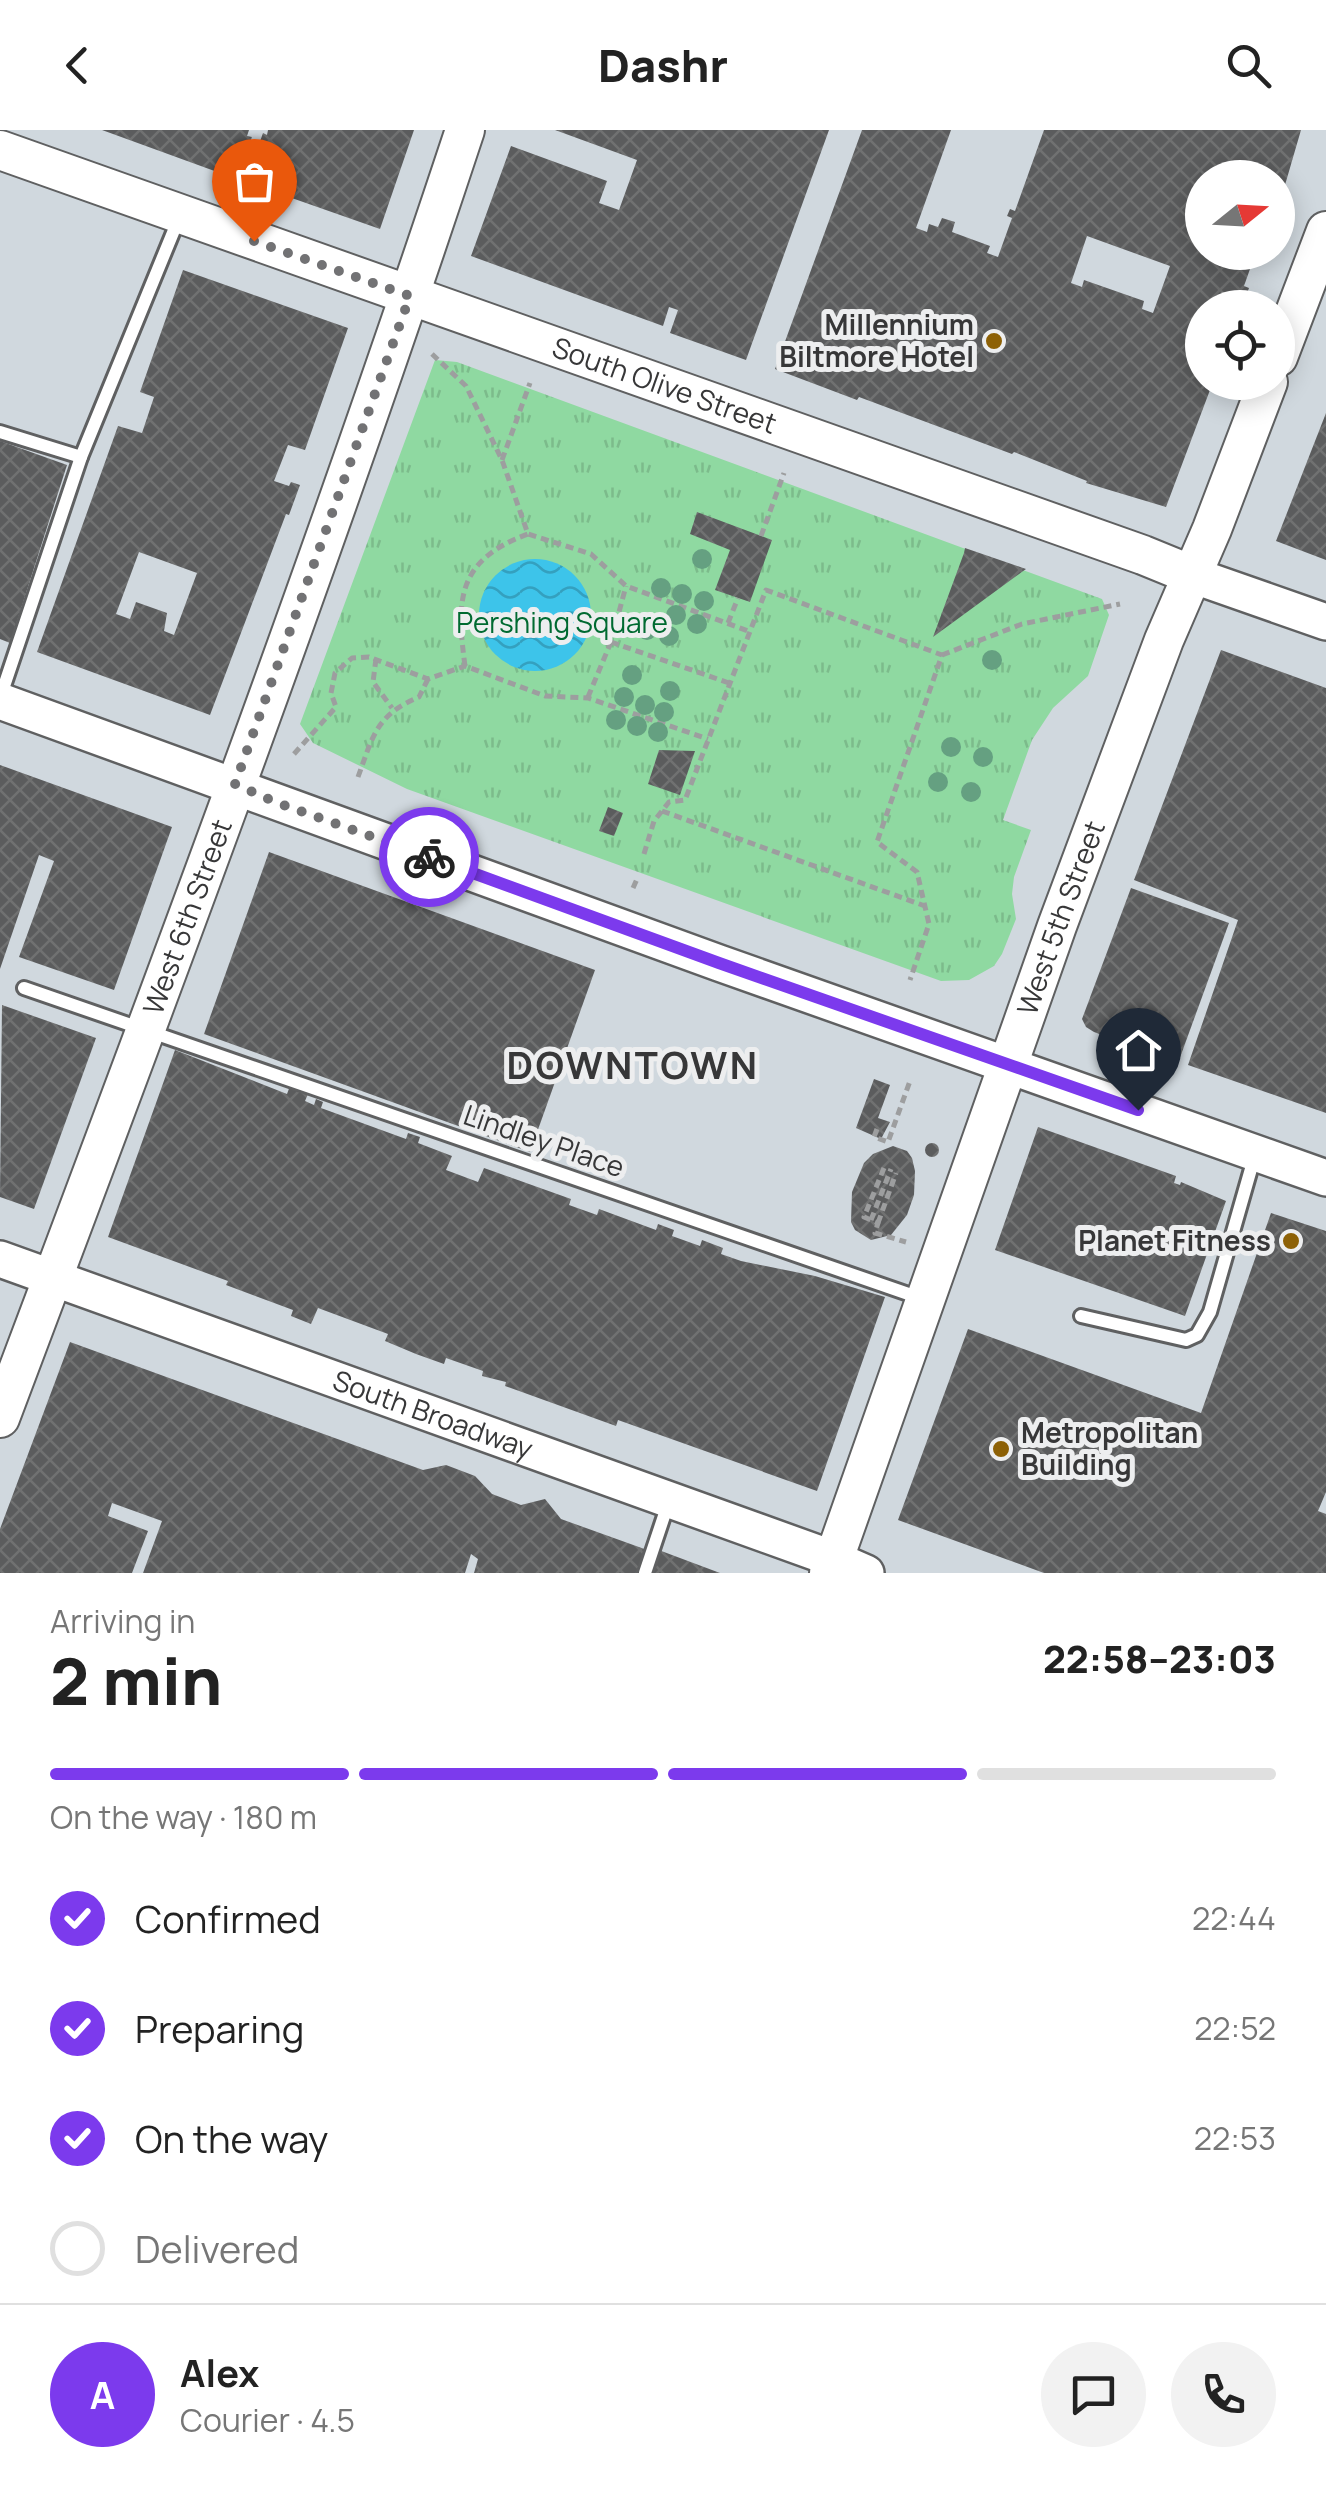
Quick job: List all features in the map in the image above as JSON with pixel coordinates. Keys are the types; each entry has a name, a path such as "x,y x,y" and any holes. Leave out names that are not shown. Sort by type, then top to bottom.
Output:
{"main road":[{"name":"West 6th Street","path":"0,1418 235,784 466,130"},
{"name":"South Olive Street","path":"0,150 1326,622"},
{"path":"1295,313 1326,231"},
{"name":"West 5th Street","path":"843,1568 926,1300 1008,1064 1157,658 1261,400"},
{"path":"0,699 719,963 1326,1178"},
{"name":"South Broadway","path":"0,1259 843,1568"}],"lane":[{"path":"0,699 82,457 180,215"},
{"path":"0,432 82,457"},
{"name":"Lindley Place","path":"24,988 926,1300"},
{"path":"1081,1316 1186,1340 1197,1335 1210,1312 1256,1153"},
{"path":"645,1573 669,1502"}],"path":[{"path":"432,354 466,386 502,460 528,534"},
{"path":"502,460 530,383"},
{"path":"761,536 784,473"},
{"path":"465,666 459,620 465,588 481,560 502,543 528,534 591,554 626,586 748,632"},
{"path":"588,698 611,642 626,586"},
{"path":"644,854 654,821 669,802 685,800 766,590 942,654 1022,624 1120,604"},
{"path":"728,623 738,598"},
{"path":"611,642 729,683"},
{"path":"910,980 929,924 925,906 916,872 877,842 942,654"},
{"path":"294,754 336,708 332,681 343,663 362,657 428,678 465,666 545,696 588,698 708,739"},
{"path":"376,660 373,682 392,708"},
{"path":"358,776 374,735 392,708 419,697 428,678"},
{"path":"662,811 925,906"},
{"path":"634,888 637,879"},
{"path":"877,1128 874,1138 888,1142 910,1080"},
{"path":"871,1220 890,1170 871,1220 875,1232 906,1242"}],"shaded area":[{"path":"0,130 1326,130 1326,1573 0,1573"}],"green space":[{"name":"Pershing Square","path":"435,360 457,362 1102,599 1109,615 1088,676 1053,708 1032,740 1003,820 1031,830 1014,877 1016,919 994,966 969,980 941,981 407,789 313,743 300,724"}],"water":[{"path":"535,559 556,564 574,576 586,594 591,615 586,636 574,654 556,666 535,671 514,666 496,654 484,636 479,615 484,594 496,576 514,564"}],"building":[{"path":"102,130 249,130 247,136 252,137 247,150 242,148 231,177"},
{"path":"268,130 414,130 380,229 249,183 263,133 267,135"},
{"path":"555,130 829,130 746,360 670,333 678,310 669,307 663,326 471,256 511,146 607,181 599,203 619,210 637,160"},
{"name":"Millennium Biltmore Hotel","path":"862,130 951,130 916,228 927,232 929,224 938,227 942,218 955,222 952,232 990,246 987,253 998,257 1012,218 1007,216 1010,209 1015,211 1044,130 1301,130 1292,160 1185,160 1185,270 1250,270 1244,286 1249,288 1185,290 1185,400 1206,400 1166,507 1086,483 1014,452 859,397 857,400 775,369","holes":["1087,236 1170,266 1153,313 1142,309 1144,301 1084,280 1082,287 1071,283"]},
{"path":"183,270 348,328 305,450 288,445 274,481 300,485 210,715 37,652 118,426 142,433 154,397 140,392","holes":["139,552 197,573 174,635 164,631 167,613 136,602 130,619 116,614"]},
{"path":"1326,413 1326,560 1276,541"},
{"path":"0,441 67,465 10,643 0,639"},
{"name":"Pershing Square","path":"697,512 772,540 750,602 715,590 730,550 690,534"},
{"path":"965,548 1026,569 933,637 964,553"},
{"path":"1221,650 1326,688 1326,1113 1188,1065 1238,920 1134,880"},
{"path":"659,750 695,751 680,795 648,784"},
{"path":"0,765 172,827 114,990 19,957 54,861 39,855 0,969"},
{"path":"608,807 623,813 614,836 599,831"},
{"path":"269,852 595,970 530,1152 204,1034"},
{"path":"1131,888 1229,923 1178,1063 1094,1032 1082,1019"},
{"path":"2,1005 96,1038 34,1209 0,1197"},
{"path":"175,1050 287,1094 290,1086 308,1094 305,1101 314,1105 316,1099 323,1102 321,1108 406,1139 408,1133 420,1137 418,1143 452,1156 446,1170 478,1182 484,1168 571,1199 569,1205 597,1215 599,1209 656,1230 658,1224 674,1230 672,1236 700,1246 702,1240 723,1248 721,1254 741,1261 815,1276 885,1297 817,1491 618,1420 616,1426 505,1386 506,1382 482,1376 483,1371 446,1358 444,1364 416,1354 385,1341 388,1334 318,1308 311,1324 291,1316 293,1310 226,1285 228,1281 108,1237"},
{"path":"874,1079 890,1085 878,1118 890,1122 881,1139 856,1128"},
{"path":"1038,1127 1176,1176 1174,1183 1181,1182 1226,1201 1185,1316 995,1250"},
{"path":"932,1143 939,1150 932,1157 925,1150"},
{"path":"893,1146 907,1151 912,1158 914,1195 907,1215 891,1235 871,1240 855,1230 851,1222 852,1192 864,1163 873,1154"},
{"path":"1271,1213 1326,1231 1326,1492 1318,1511 1326,1514 1326,1573 1044,1573 898,1520 968,1329 1201,1413"},
{"path":"70,1342 423,1470 446,1465 475,1476 492,1494 521,1505 545,1499 561,1519 650,1551 642,1573 474,1573 478,1559 471,1554 465,1573 143,1573 162,1521 112,1503 108,1516 148,1531 132,1573 0,1573 0,1529"},
{"path":"656,1549 720,1573 647,1573"}],"way so far":[{"path":"254,241 410,296 235,784 429,857"}],"place":[{"name":"Millennium Biltmore Hotel","path":"994,341"},
{"name":"Planet Fitness","path":"1291,1241"},
{"name":"Metropolitan Building","path":"1001,1449"}],"district":[{"name":"DOWNTOWN","path":"633,1066"}],"route":[{"path":"429,857 960,1050 1138,1110"}]}
